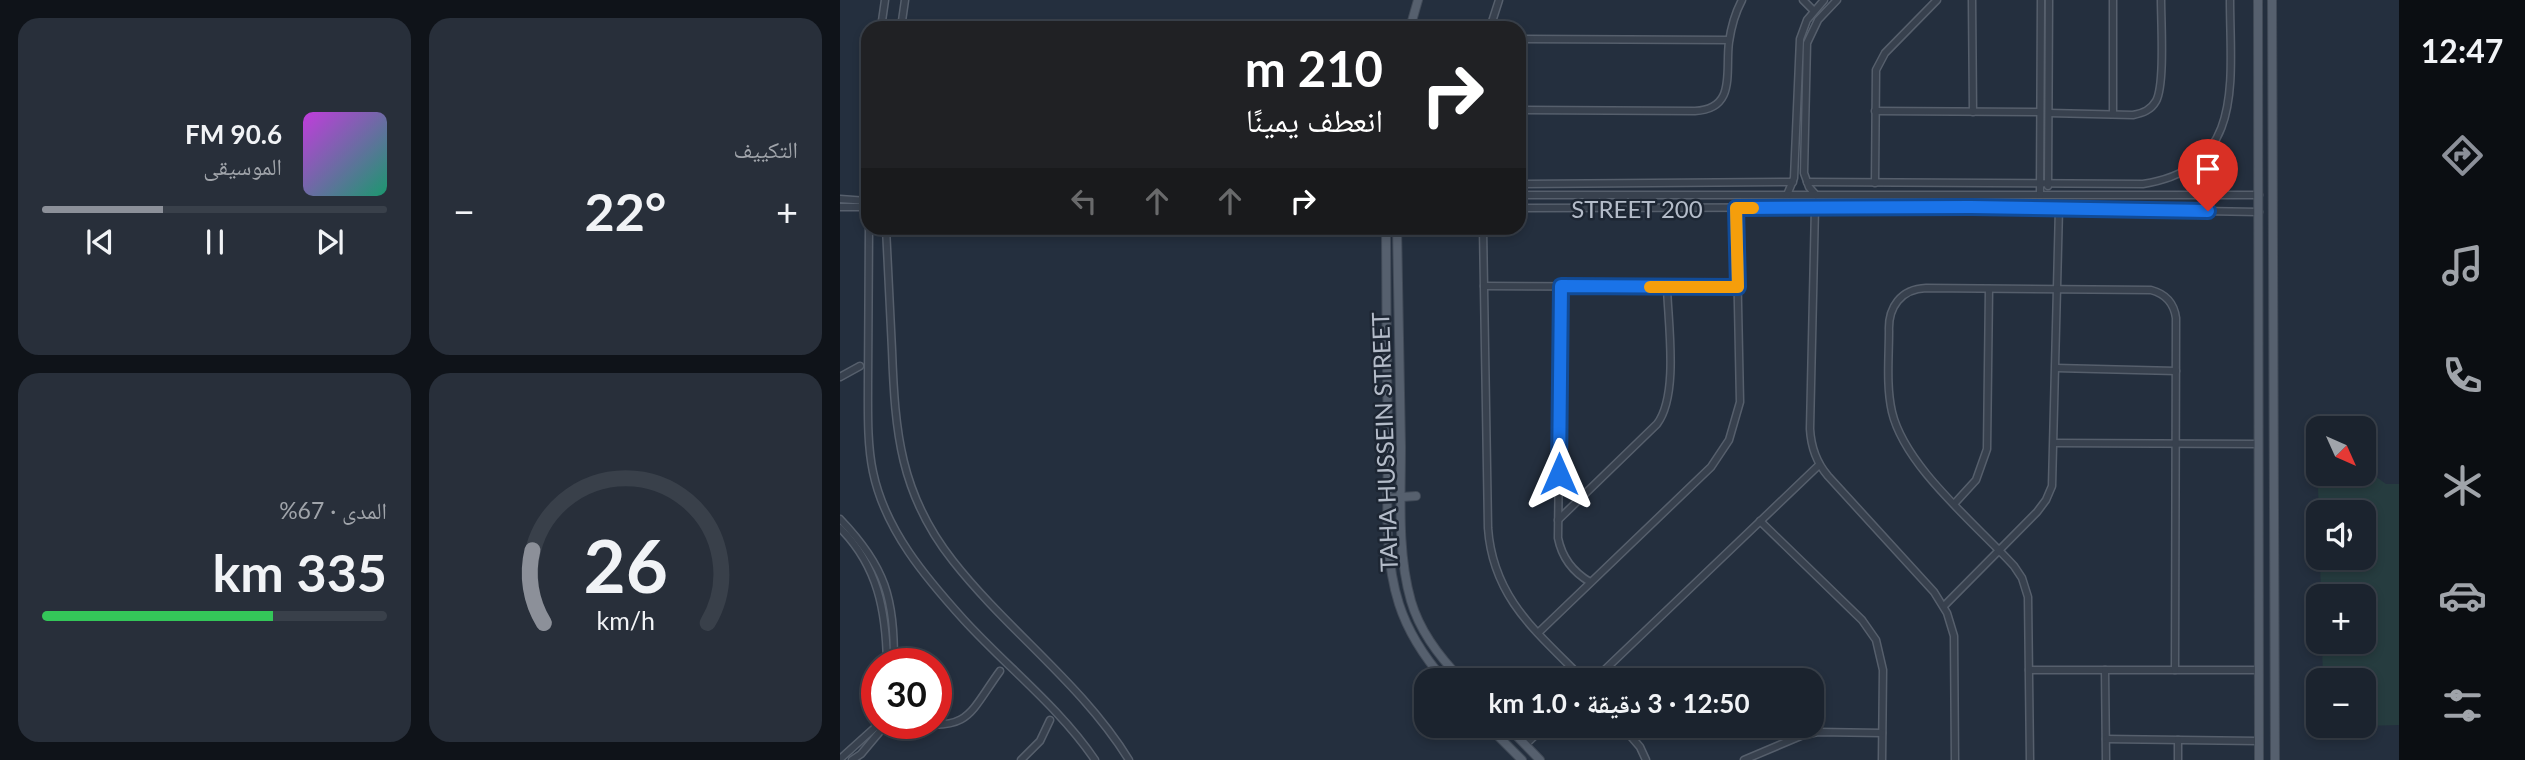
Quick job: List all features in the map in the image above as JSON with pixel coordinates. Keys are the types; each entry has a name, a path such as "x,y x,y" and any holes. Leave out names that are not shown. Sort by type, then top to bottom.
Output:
{"main road":[{"path":"1413,21 1419,0"},
{"path":"2258,0 2259,760"},
{"path":"2272,0 2275,760"},
{"name":"TAHA HUSSEIN STREET","path":"1386,235 1391,564 1399,603 1421,650 1435,668"},
{"name":"TAHA HUSSEIN STREET","path":"1397,235 1401,497 1405,575 1414,610 1424,633 1451,668"},
{"path":"1388,498 1416,496"},
{"path":"1500,738 1522,760"},
{"path":"1518,738 1540,760"}],"street":[{"path":"882,21 885,0"},
{"path":"902,21 905,0"},
{"path":"1492,21 1499,0"},
{"path":"1526,110 1704,111 1718,103 1727,89 1729,40 1742,0"},
{"path":"1803,0 1814,11"},
{"path":"1787,195 1793,182 1800,39 1807,20 1824,0"},
{"path":"1816,195 1807,183 1804,173 1807,43 1818,20 1837,0"},
{"path":"1875,183 1875,80 1880,61 1891,46 1937,0"},
{"path":"1972,0 1973,112"},
{"path":"2040,195 2041,0"},
{"path":"2049,0 2049,195"},
{"path":"2113,0 2113,114"},
{"path":"2049,113 2141,114 2154,105 2158,98 2161,0"},
{"path":"1807,183 2143,184 2178,175 2206,153 2218,137 2226,119 2230,99 2231,0"},
{"path":"1526,39 1729,40"},
{"path":"1875,111 2040,113"},
{"path":"1526,184 1793,182"},
{"name":"STREET 200","path":"1526,195 2259,195"},
{"path":"840,199 861,203"},
{"path":"840,207 861,205"},
{"path":"1815,207 1810,429 1812,444 1819,464 1944,606 1955,644 1955,760"},
{"name":"STREET 200","path":"1526,208 2059,208 2259,212"},
{"path":"1538,633 1711,467 1729,440 1740,402 1736,208"},
{"path":"1944,606 2046,500 2053,481 2059,208"},
{"path":"869,235 868,415 873,471 884,506 901,540 927,577 966,622 1063,719 1095,760"},
{"path":"886,235 897,433 906,472 921,510 954,562 1097,714 1129,760"},
{"path":"1483,235 1490,547 1498,577 1507,596 1520,614 1572,668"},
{"path":"1484,286 1738,287"},
{"path":"1561,286 1558,538 1564,556 1576,572 1590,583"},
{"path":"1558,520 1657,424 1664,414 1670,392 1667,287"},
{"path":"2030,760 2028,597 2019,572 1913,457 1895,422 1889,393 1889,318 1899,299 1916,289 2151,290 2163,295 2172,305 2176,314 2175,670"},
{"path":"1955,503 1976,480 1987,449 1989,289"},
{"path":"840,377 860,366"},
{"path":"2056,368 2176,370"},
{"path":"2055,443 2258,444"},
{"path":"1607,668 1819,464"},
{"path":"840,519 866,548 886,587 893,620 894,648"},
{"path":"1760,521 1872,633 1883,663 1882,760"},
{"path":"840,528 861,552 876,582 884,614 886,648"},
{"path":"2029,670 2258,670"},
{"path":"2105,670 2106,760"},
{"path":"952,722 964,718 1000,671"},
{"path":"1021,760 1040,741 1050,720"},
{"path":"1744,760 1818,732 1882,733"},
{"path":"1525,745 1532,738"},
{"path":"1632,738 1646,760"},
{"path":"840,759 862,739"},
{"path":"852,760 874,739"},
{"path":"2106,739 2258,741"},
{"path":"2178,740 2178,760"},
{"path":"861,754 867,760"}],"green space":[{"path":"2376,477 2386,484 2399,484 2399,725 2376,726 2376,668 2323,668 2322,654 2376,654 2376,584 2321,584 2320,570 2376,570 2376,500 2318,500 2318,487 2376,486"}],"slow traffic":[{"path":"1650,287 1738,287 1736,208 1753,208"}],"route":[{"path":"1559,474 1561,286 1738,287 1736,208 1971,207 2208,211"}]}
